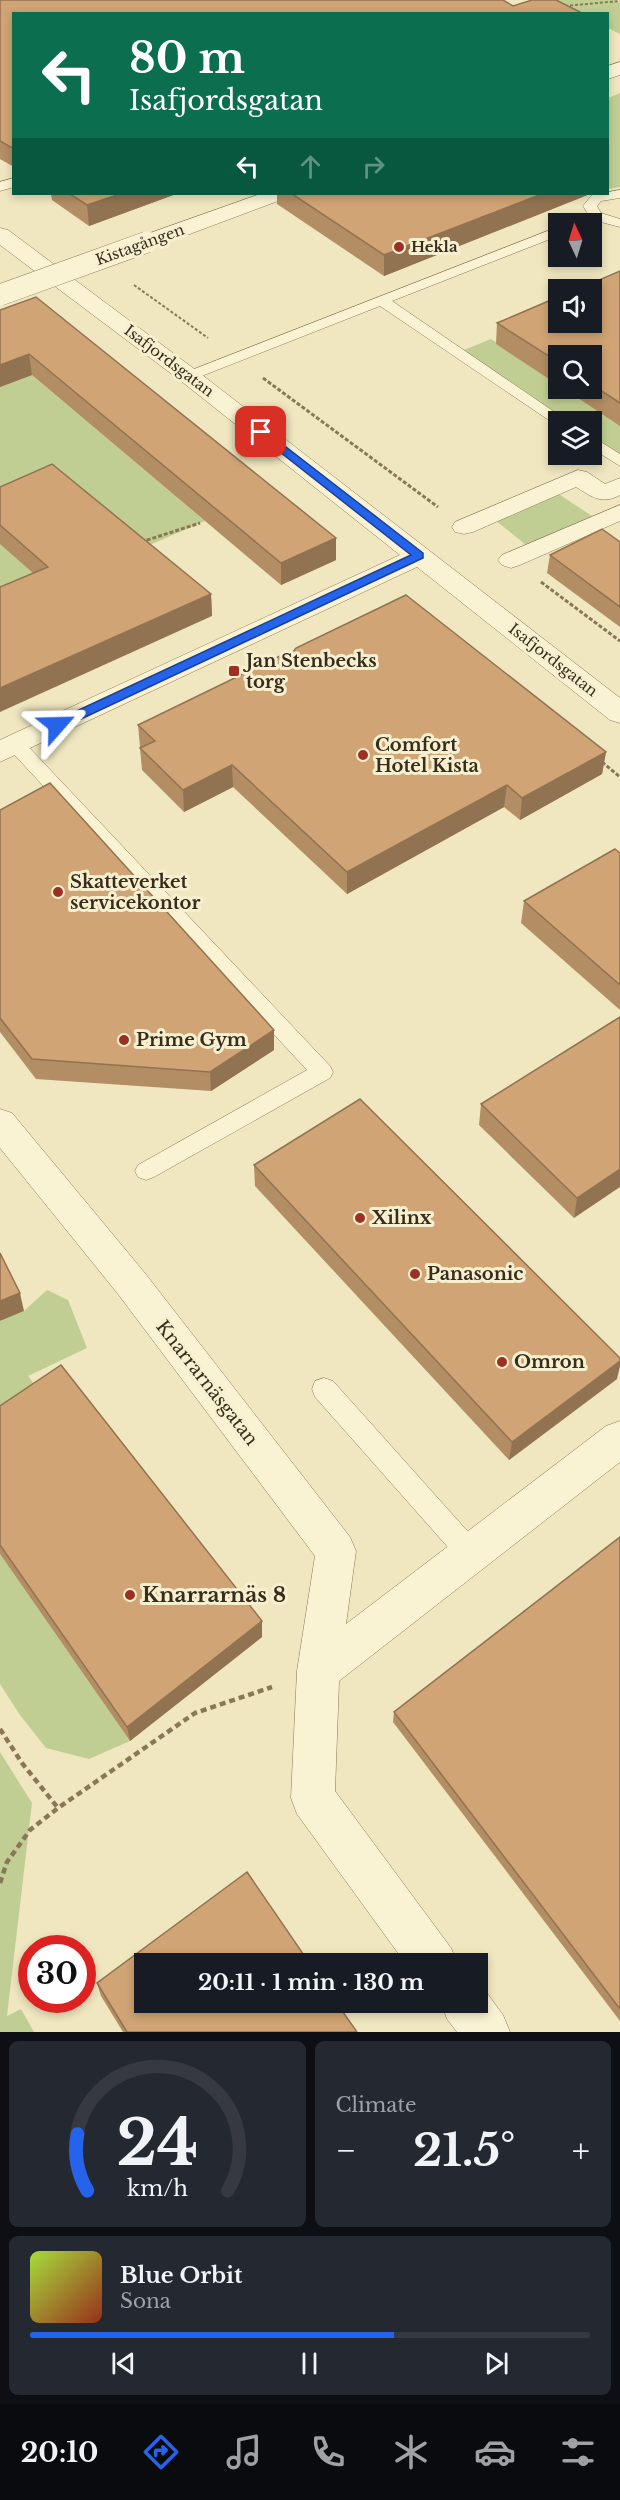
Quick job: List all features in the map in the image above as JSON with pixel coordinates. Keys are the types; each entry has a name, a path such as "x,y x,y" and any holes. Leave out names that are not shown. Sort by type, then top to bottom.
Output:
{"street":[{"name":"Kistagången","path":"0,295 276,195"},
{"name":"Isafjordsgatan","path":"0,235 189,376 620,713"},
{"path":"464,527 578,477 616,499 511,560"},
{"path":"8,748 419,556"},
{"name":"Knarrarnäsgatan","path":"0,1123 130,1283 336,1551 318,1671 313,1798 427,1953"},
{"path":"318,1671 620,1438"},
{"path":"472,2013 486,2032"}],"lane":[{"path":"593,213 591,211 592,202 605,195"},
{"path":"602,218 620,223"},
{"path":"189,376 548,235"},
{"path":"381,300 548,413"},
{"path":"602,449 620,461"},
{"path":"8,748 322,1072 146,1171"},
{"path":"324,1389 470,1553"}],"path":[{"path":"557,6 620,1"},
{"path":"130,283 235,357 464,527"},
{"path":"133,544 200,523"},
{"path":"511,560 620,641"},
{"path":"593,755 620,777"},
{"path":"0,1883 7,1862 30,1830 195,1713 318,1671"},
{"path":"0,1729 22,1763 58,1808"}],"green space":[{"path":"541,0 615,0 620,3 620,34 609,28 609,12 576,12"},
{"path":"620,93 620,187 609,189 609,98"},
{"path":"491,339 548,376 548,399 584,399 620,422 620,461 602,449 602,411 548,412 459,352"},
{"path":"32,375 205,521 0,610 0,387"},
{"path":"554,491 592,516 526,545 495,520"},
{"path":"47,1290 68,1300 87,1348 28,1376 44,1396 0,1426 0,1321 24,1311"},
{"path":"0,1554 130,1741 89,1759 46,1748 20,1715 0,1684"},
{"path":"0,1752 32,1803 7,2016 18,2010 18,2013 23,2013 34,2032 0,2032"}],"building":[{"path":"0,0 503,0 513,6 532,0 556,0 580,12 12,12 12,148 0,141"},
{"path":"72,195 117,195 87,205"},
{"path":"294,195 539,195 384,255"},
{"path":"620,271 620,403 602,391 602,345 548,345 548,356 497,323 548,301 548,333 602,333 601,279"},
{"path":"36,297 336,538 281,563 29,354 0,365 0,310"},
{"path":"52,464 211,594 0,688 0,587 48,567 0,525 0,487"},
{"path":"602,529 620,542 620,607 550,555"},
{"name":"Comfort Hotel Kista","path":"406,595 606,752 522,798 507,785 347,872 232,765 183,790 140,748 155,741 138,725 284,654 289,657 296,648"},
{"path":"50,783 274,1030 210,1072 32,1059 0,1018 0,810"},
{"path":"615,849 620,853 620,985 524,901"},
{"path":"620,1017 620,1169 577,1198 481,1104"},
{"path":"360,1099 620,1358 620,1361 512,1442 254,1165"},
{"path":"0,1253 20,1293 0,1301"},
{"name":"Knarrarnäs 8","path":"61,1365 262,1621 127,1727 0,1545 0,1406"},
{"path":"620,1537 620,2009 394,1712"},
{"path":"247,1872 302,1953 138,1953"},
{"path":"134,1956 134,2013 344,2013 357,2032 127,2032 97,1983"}],"place":[{"name":"Hekla","path":"399,247"},
{"name":"Jan Stenbecks torg","path":"234,671"},
{"name":"Comfort Hotel Kista","path":"363,755"},
{"name":"Skatteverket servicekontor","path":"58,892"},
{"name":"Prime Gym","path":"124,1040"},
{"name":"Xilinx","path":"360,1218"},
{"name":"Panasonic","path":"415,1274"},
{"name":"Omron","path":"502,1362"},
{"name":"Knarrarnäs 8","path":"130,1595"}],"route":[{"path":"57,725 419,556 261,432"}]}
